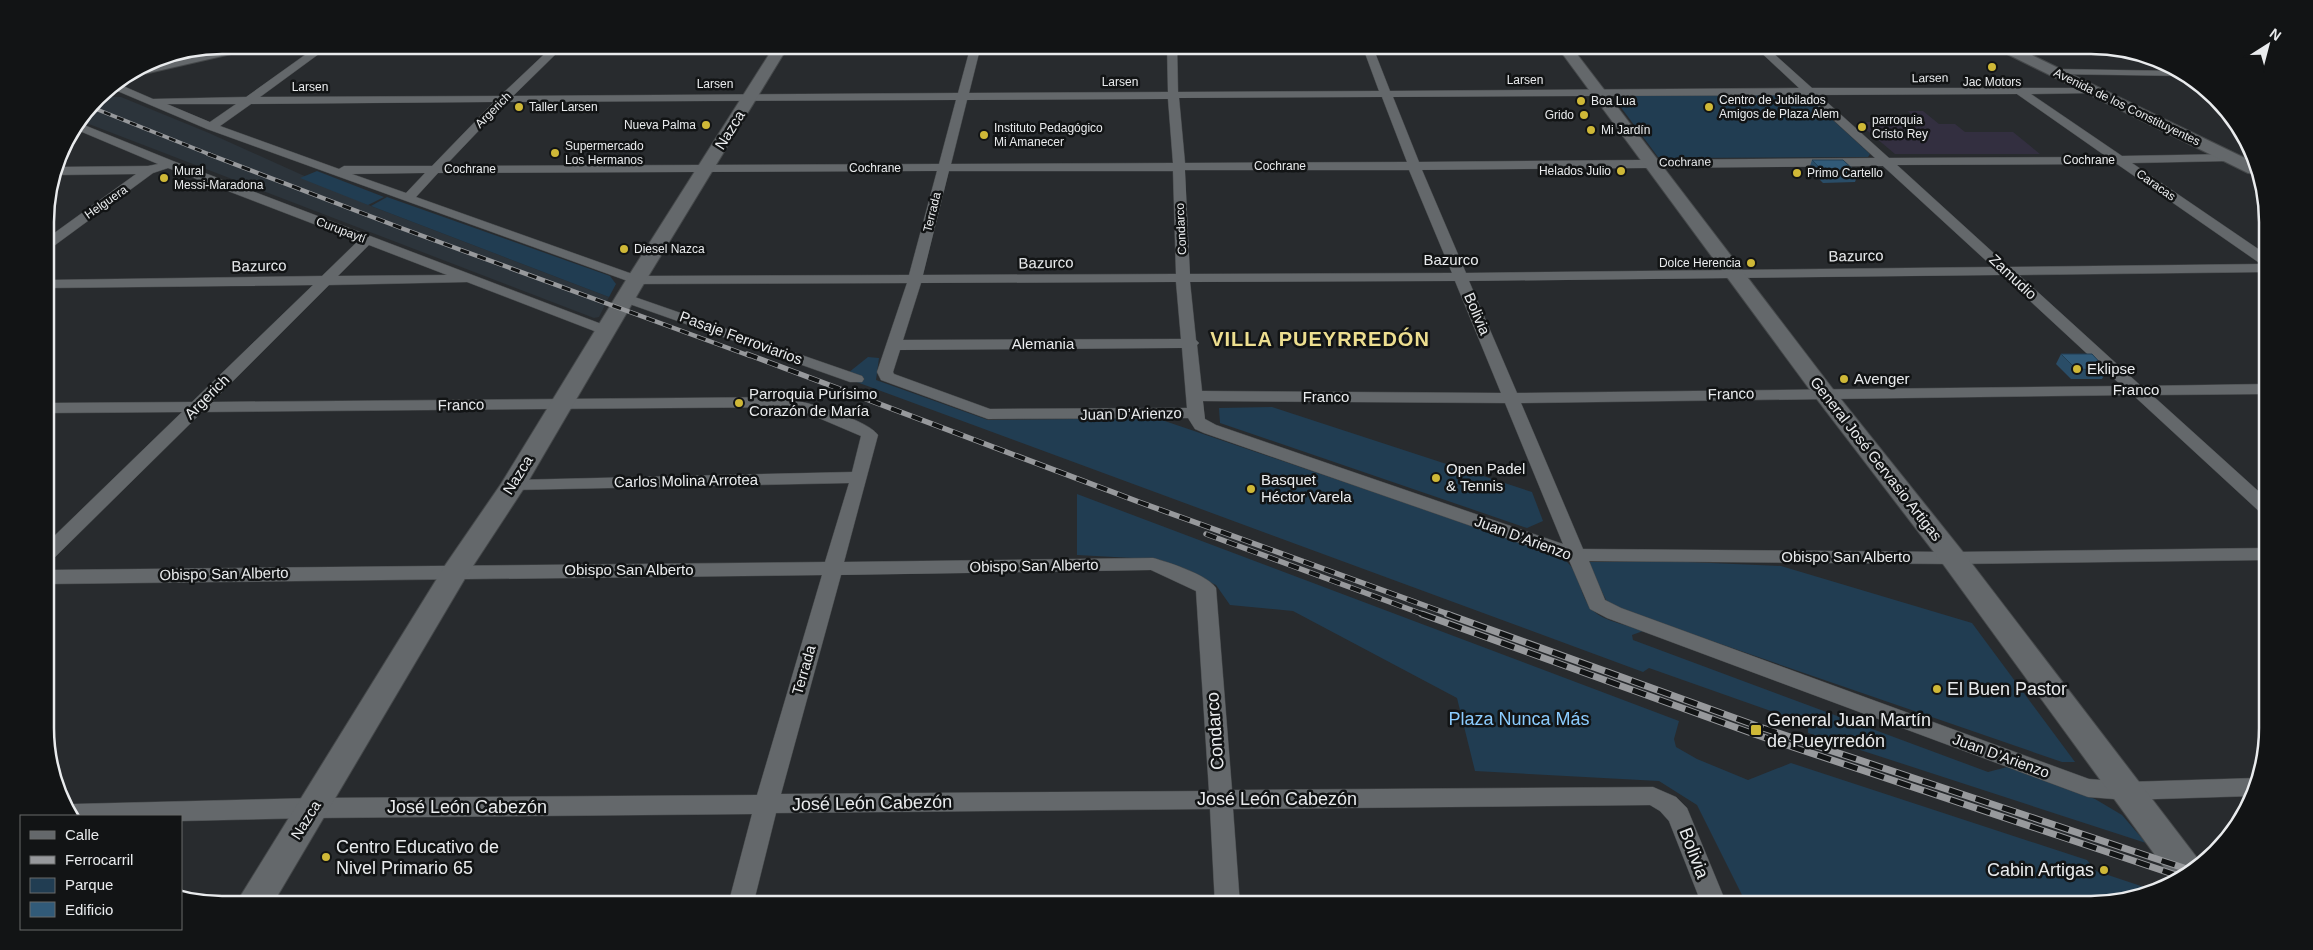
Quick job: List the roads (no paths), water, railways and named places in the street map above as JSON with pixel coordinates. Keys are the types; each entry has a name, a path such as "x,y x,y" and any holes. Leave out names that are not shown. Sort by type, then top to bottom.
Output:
{"street":[{"path":"160,66 213,54"},
{"path":"211,127 313,54"},
{"name":"Argerich","path":"408,198 503,99 550,54"},
{"name":"Nazca","path":"259,896 314,808 456,571 513,485 636,280 777,54"},
{"name":"Terrada","path":"887,377 885,372 915,280 974,54"},
{"name":"Condarco","path":"1172,54 1183,278 1191,343 1195,405"},
{"name":"Bolivia","path":"1370,54 1575,555"},
{"name":"General José Gervasio Artigas","path":"1569,54 1824,393 1953,558 2184,867"},
{"name":"Zamudio","path":"1768,54 2259,501"},
{"name":"Avenida de los Constituyentes","path":"2018,54 2249,167"},
{"path":"2055,72 2170,74"},
{"path":"120,89 211,127 636,280"},
{"name":"Caracas","path":"2020,90 2259,256"},
{"name":"Larsen","path":"149,101 2092,90"},
{"name":"Curupaytí","path":"83,128 169,164 607,331"},
{"path":"2228,156 2245,157"},
{"name":"Cochrane","path":"331,170 1414,166 1651,162 2119,160 2228,156"},
{"name":"Helguera","path":"54,239 149,170 169,164"},
{"path":"62,172 149,170"},
{"name":"Argerich","path":"54,547 367,240"},
{"name":"Bazurco","path":"636,280 1462,277 2259,268"},
{"name":"Bazurco","path":"54,284 472,279"},
{"name":"Pasaje Ferroviarios","path":"626,298 856,379"},
{"name":"Alemania","path":"895,345 1191,343"},
{"name":"Juan D’Arienzo","path":"887,377 988,414 1195,405 1200,425 1210,430 1575,555 1598,604 1614,613 2088,788 2126,791"},
{"name":"Franco","path":"1195,405 1824,393 2259,389"},
{"name":"Franco","path":"54,408 792,403 863,430 870,435"},
{"name":"Terrada","path":"742,896 870,435"},
{"name":"Carlos Molina Arrotea","path":"513,485 859,477"},
{"name":"Obispo San Alberto","path":"1575,555 1953,558 2259,554"},
{"name":"Obispo San Alberto","path":"54,577 456,571 832,570 1153,564 1181,575 1206,588"},
{"name":"Condarco","path":"1206,588 1227,896"},
{"path":"2126,791 2248,787"},
{"name":"José León Cabezón","path":"78,814 314,808 1654,796 1668,804"},
{"name":"Bolivia","path":"1668,804 1679,815 1711,896"}],"railway":[{"path":"98,110 211,155"},
{"path":"208,154 401,228 750,356"},
{"path":"747,354 1139,502 1451,615"},
{"path":"1206,534 1425,615"},
{"path":"1422,614 1754,734 2174,874"},
{"path":"1447,614 1757,726 2184,868"}],"place":[{"name":"Jac Motors","path":"1992,67"},
{"name":"Boa Lua","path":"1581,101"},
{"name":"Taller Larsen","path":"519,107"},
{"name":"Centro de Jubilados Amigos de Plaza Alem","path":"1709,107"},
{"name":"Grido","path":"1584,115"},
{"name":"Nueva Palma","path":"706,125"},
{"name":"parroquia Cristo Rey","path":"1862,127"},
{"name":"Mi Jardín","path":"1591,130"},
{"name":"Instituto Pedagógico Mi Amanecer","path":"984,135"},
{"name":"Supermercado Los Hermanos","path":"555,153"},
{"name":"Helados Julio","path":"1621,171"},
{"name":"Primo Cartello","path":"1797,173"},
{"name":"Mural Messi-Maradona","path":"164,178"},
{"name":"Diesel Nazca","path":"624,249"},
{"name":"Dolce Herencia","path":"1751,263"},
{"name":"Eklipse","path":"2077,369"},
{"name":"Avenger","path":"1844,379"},
{"name":"Parroquia Purísimo Corazón de María","path":"739,403"},
{"name":"Open Padel & Tennis","path":"1436,478"},
{"name":"Basquet Héctor Varela","path":"1251,489"},
{"name":"El Buen Pastor","path":"1937,689"},
{"name":"General Juan Martín de Pueyrredón","path":"1756,730"},
{"name":"Centro Educativo de Nivel Primario 65","path":"326,857"},
{"name":"Cabin Artigas","path":"2104,870"}],"district":[{"name":"VILLA PUEYRREDÓN","path":"1320,339"}],"park label":[{"name":"Plaza Nunca Más","path":"1519,719"}]}
